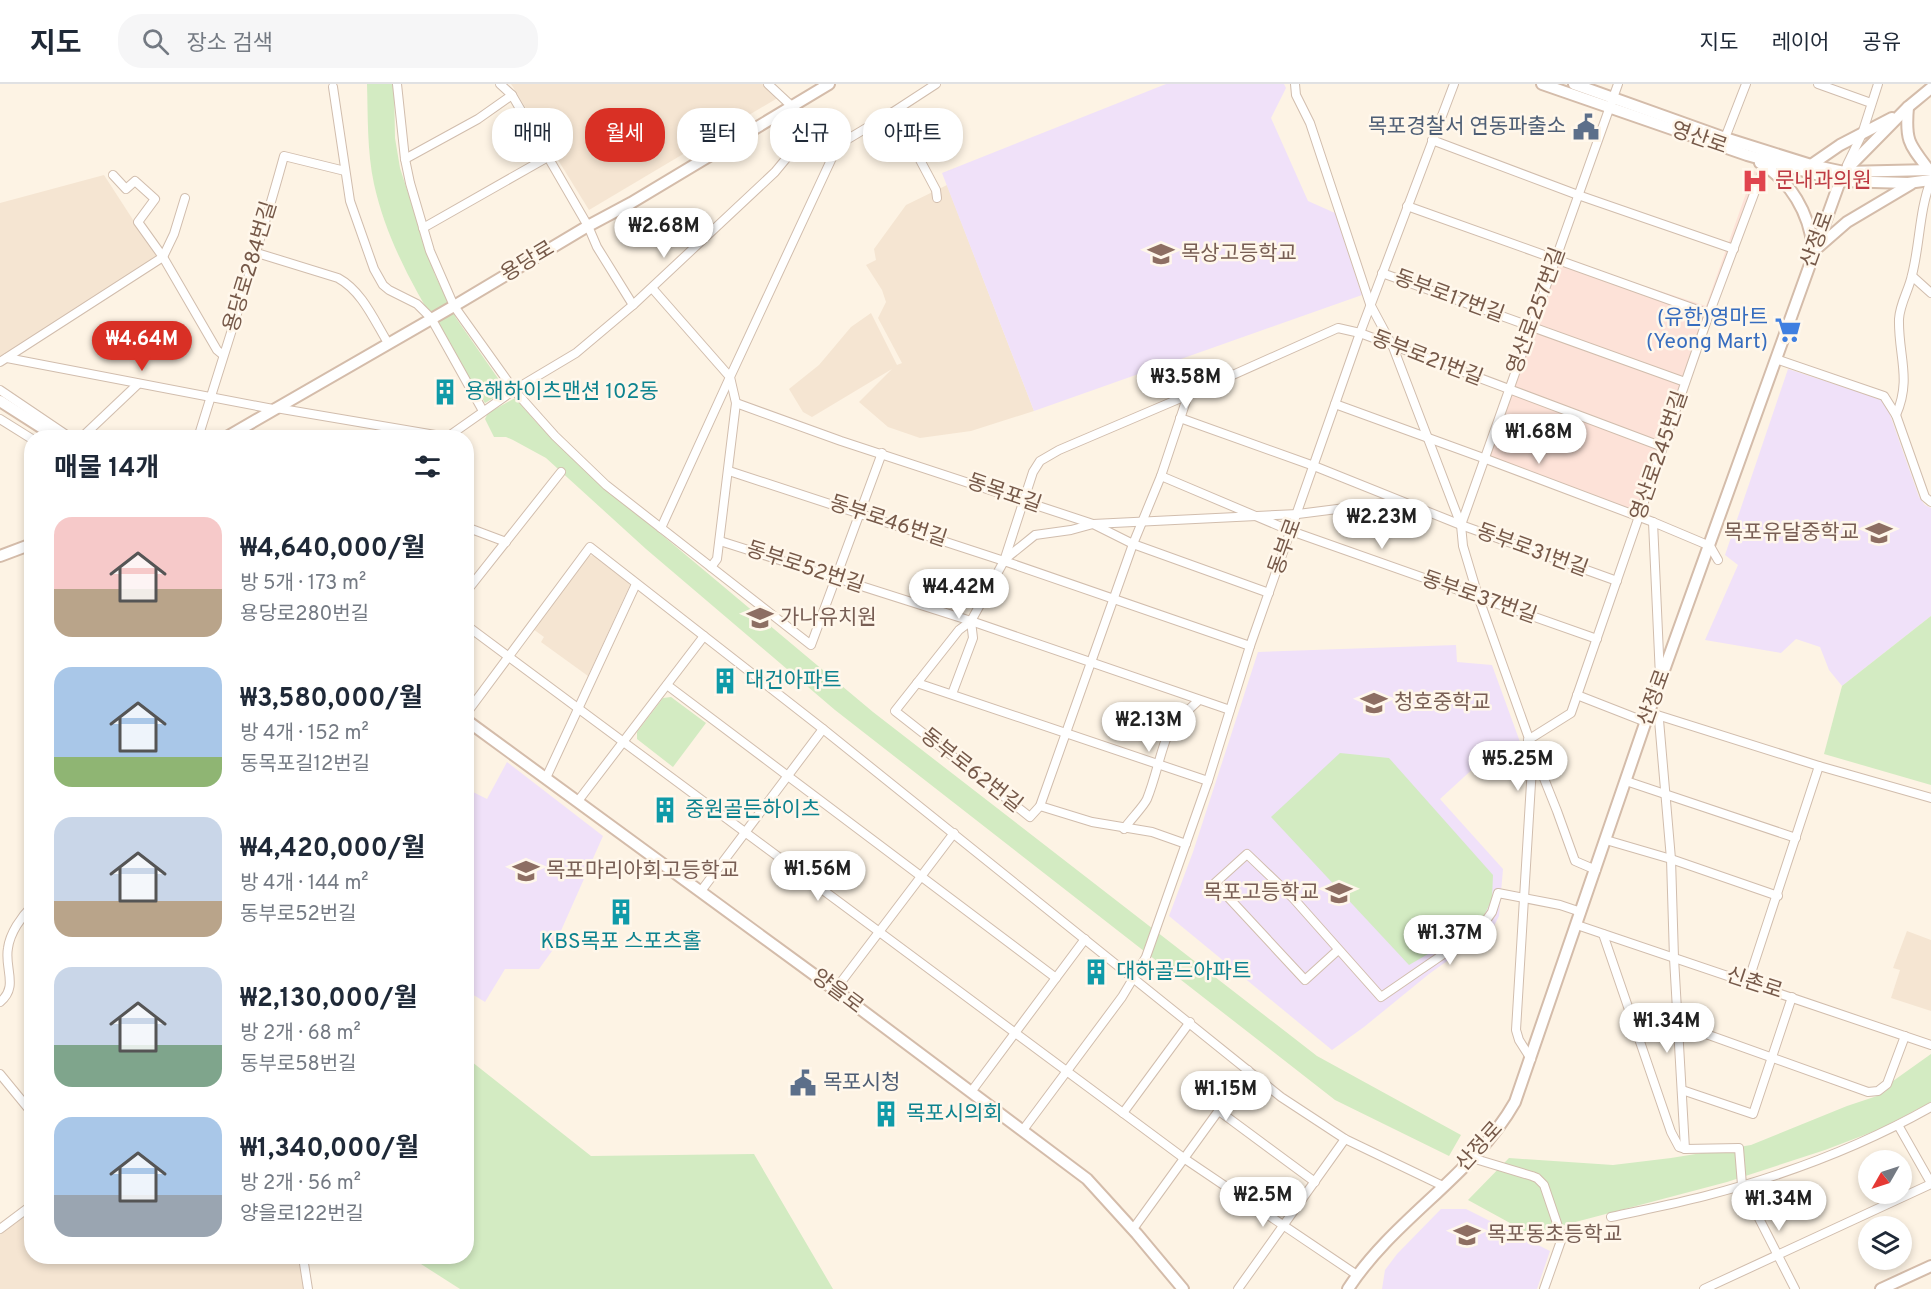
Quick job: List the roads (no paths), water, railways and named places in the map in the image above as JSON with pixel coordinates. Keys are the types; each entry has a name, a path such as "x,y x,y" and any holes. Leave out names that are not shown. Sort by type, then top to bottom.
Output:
{"street":[{"path":"397,84 405,159 430,251 454,306 514,390 582,463 811,645 882,453"},
{"path":"500,84 512,95 520,108"},
{"path":"768,84 795,108"},
{"name":"용당로","path":"239,430 631,203 830,84"},
{"path":"900,108 936,84"},
{"path":"1295,84 1296,95 1310,123 1370,304 1393,347 1461,525 1463,546 1478,596 1528,740 1575,861 1596,870"},
{"name":"동부로","path":"1023,1130 1134,978 1150,947 1208,781 1250,646 1370,304 1454,84"},
{"name":"영산로","path":"1542,84 1725,138 1767,160 1811,165 1855,183 1915,182 1930,175"},
{"name":"영산로","path":"1574,84 1611,103 1747,155 1842,176 1930,175"},
{"name":"영산로257번길","path":"1461,525 1618,84"},
{"path":"1725,138 1746,84"},
{"path":"1818,84 1871,104"},
{"path":"1842,176 1862,134 1878,84"},
{"path":"333,87 350,201 374,269 383,285 417,304 431,318 483,411"},
{"name":"산정로","path":"1348,1289 1357,1275 1487,1144 1515,1102 1648,717 1842,176 1908,108 1931,88"},
{"path":"405,159 478,119 512,95"},
{"path":"1811,165 1840,145 1888,121 1908,108"},
{"path":"1896,415 1903,399 1904,384 1899,317 1901,304 1912,276 1928,197 1930,175 1906,136 1908,108"},
{"path":"1432,140 1578,195 1734,249"},
{"name":"용당로284번길","path":"201,430 257,253 284,156 345,171"},
{"path":"1767,160 1803,211 1811,234 1813,252"},
{"name":"영산로245번길","path":"1528,740 1571,713 1709,314 1767,160"},
{"path":"423,228 539,162"},
{"path":"551,162 588,226 597,247 633,305"},
{"path":"456,430 514,390 576,353 652,288 783,162"},
{"path":"661,528 831,162"},
{"path":"921,162 936,190 937,198"},
{"path":"113,175 126,189 135,181 155,199 138,222 163,257 217,350 223,355"},
{"path":"1813,252 1856,216 1915,182"},
{"path":"4,360 163,257 174,234 185,198"},
{"path":"1407,206 1709,314"},
{"path":"257,253 346,282 356,290 388,343"},
{"name":"동부로17번길","path":"1382,273 1685,382"},
{"path":"1912,276 1931,293"},
{"path":"652,288 730,377 736,403 720,541 717,559 711,567"},
{"name":"동부로21번길","path":"1004,561 1036,467 1051,453 1338,328 1360,333 1509,391 1663,447"},
{"path":"1776,359 1881,394 1889,401 1925,497 1931,502"},
{"path":"4,360 403,430"},
{"path":"89,430 138,384"},
{"path":"0,390 60,430"},
{"path":"1040,806 1133,543 1161,476 1188,395"},
{"path":"0,400 46,430"},
{"name":"동목포길","path":"736,403 841,441 1092,524 1133,543 1269,593"},
{"path":"1335,404 1653,522 1710,546 1718,560"},
{"path":"0,408 33,430"},
{"name":"동부로31번길","path":"1180,418 1314,466 1461,525 1617,581"},
{"path":"0,419 24,434"},
{"name":"동부로46번길","path":"729,471 859,512 1250,646"},
{"path":"474,582 561,472"},
{"name":"동부로37번길","path":"1161,476 1292,531 1597,639"},
{"path":"1208,781 917,682 959,630 972,621 1004,561 1035,535 1071,530 1092,524 1298,514 1402,500"},
{"path":"1653,522 1660,684"},
{"path":"474,530 506,542"},
{"name":"동부로52번길","path":"720,541 972,621 1230,710"},
{"path":"0,556 24,547"},
{"path":"474,703 590,547 954,833 1281,1097 1345,1139 1443,1186"},
{"path":"546,778 636,584"},
{"path":"952,694 973,638 972,621"},
{"path":"474,631 1185,1159 1357,1275"},
{"path":"578,801 704,636"},
{"name":"동부로62번길","path":"917,682 895,711 1030,817 1040,806 1092,822 1124,829 1152,831 1186,844"},
{"path":"667,685 1056,978"},
{"path":"1577,695 1931,798"},
{"path":"1124,829 1133,814 1146,802 1169,730 1176,718 1182,716 1199,700"},
{"path":"1648,717 1659,720 1666,794 1685,1149"},
{"name":"양을로","path":"474,726 835,990 1087,1179 1184,1289"},
{"path":"700,891 823,729"},
{"path":"1531,1059 1519,1040 1516,1030 1531,783 1532,771 1537,761"},
{"path":"1748,981 1778,896 1819,766"},
{"path":"1626,781 1796,838"},
{"path":"835,990 954,833"},
{"path":"1606,840 1671,859 1778,896"},
{"path":"1338,950 1305,980 1215,883 1247,854 1293,898 1381,997 1480,929 1492,912 1498,893 1560,905 1581,912"},
{"path":"0,1002 10,989 7,955 9,943 15,928 24,916"},
{"name":"신촌로","path":"1577,925 1748,981 1931,1045"},
{"path":"1603,934 1671,1132 1679,1147 1685,1149 1739,1148 1742,1185 1795,1289"},
{"path":"971,1092 1085,939"},
{"path":"1682,1090 1753,1114 1792,997"},
{"path":"1123,1113 1190,1022"},
{"path":"1678,1024 1868,1092 1878,1091 1887,1084 1905,1036"},
{"path":"1133,1229 1248,1070"},
{"path":"0,1074 24,1103"},
{"path":"1611,1217 1742,1185 1858,1144 1931,1107"},
{"path":"1219,1110 1315,1182"},
{"path":"1704,1289 1931,1184 1898,1125"},
{"path":"1238,1289 1345,1139"},
{"path":"1472,1158 1538,1178 1544,1185 1562,1238 1544,1289"},
{"path":"0,1229 24,1210"},
{"path":"304,1264 308,1289"},
{"path":"1881,1289 1931,1266"}],"place":[{"name":"목포경찰서 연동파출소","path":"1586,127"},
{"name":"문내과의원","path":"1755,181"},
{"name":"목상고등학교","path":"1161,254"},
{"name":"(유한)영마트 (Yeong Mart)","path":"1788,330"},
{"name":"용해하이츠맨션 102동","path":"445,392"},
{"name":"목포유달중학교","path":"1879,533"},
{"name":"가나유치원","path":"760,618"},
{"name":"대건아파트","path":"725,681"},
{"name":"청호중학교","path":"1374,703"},
{"name":"중원골든하이츠","path":"665,810"},
{"name":"목포마리아회고등학교","path":"526,871"},
{"name":"목포고등학교","path":"1339,893"},
{"name":"KBS목포 스포츠홀","path":"621,912"},
{"name":"대하골드아파트","path":"1096,972"},
{"name":"목포시청","path":"803,1083"},
{"name":"목포시의회","path":"886,1114"},
{"name":"목포동초등학교","path":"1467,1235"}]}
